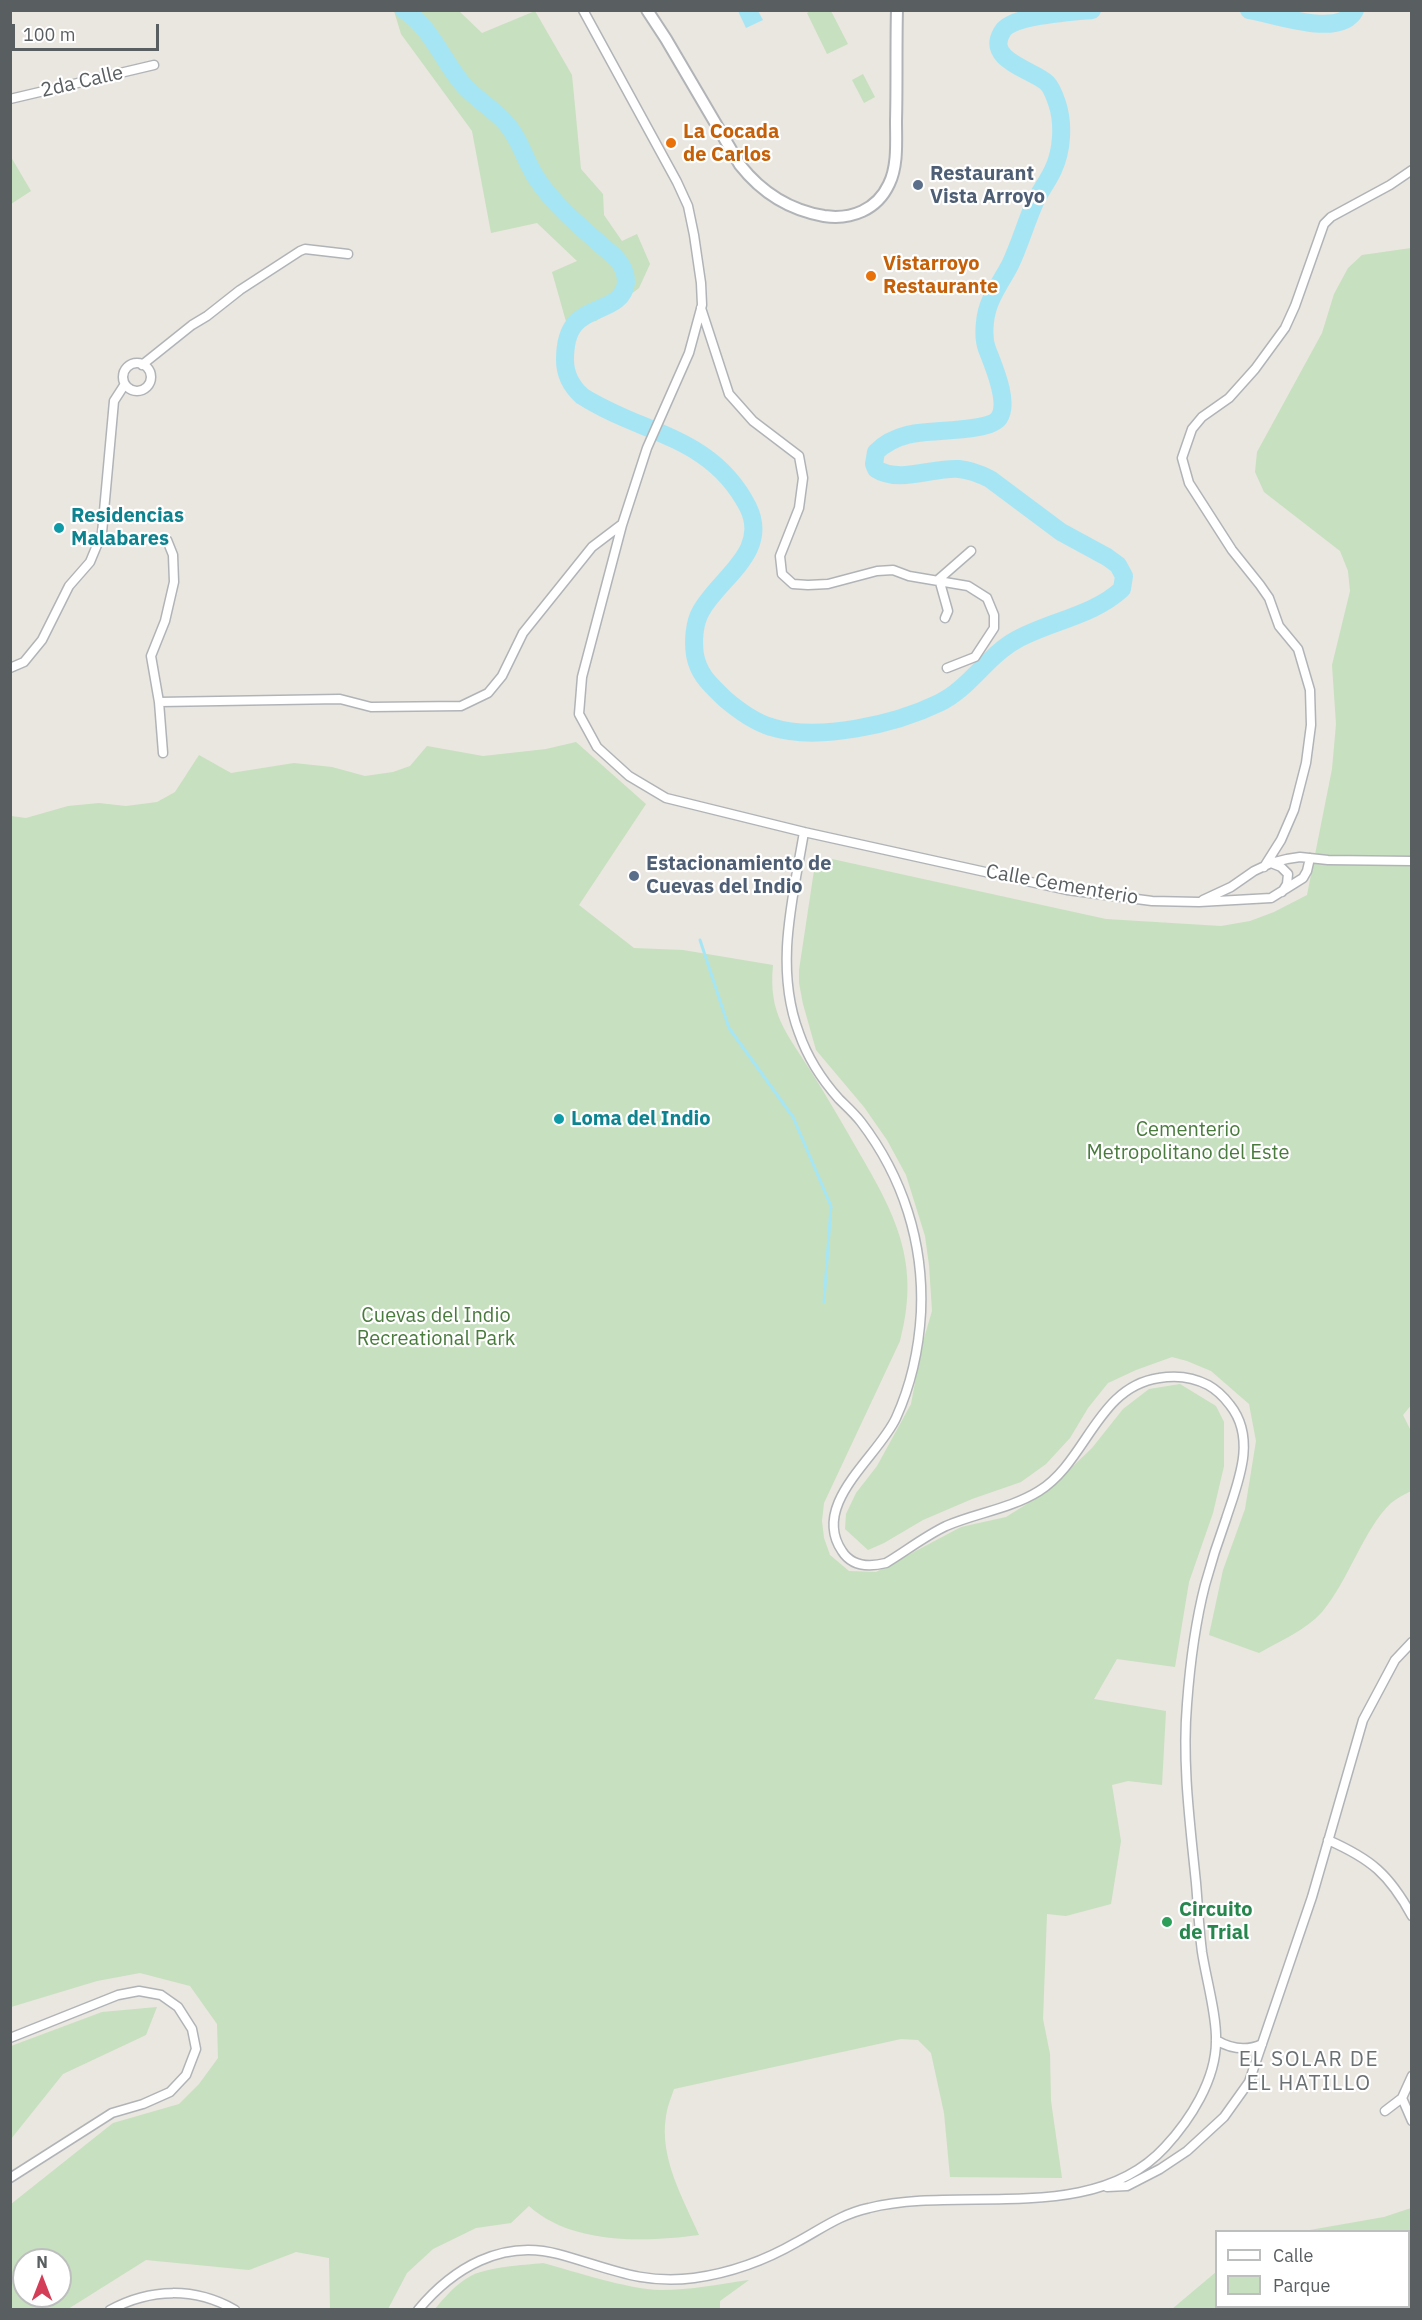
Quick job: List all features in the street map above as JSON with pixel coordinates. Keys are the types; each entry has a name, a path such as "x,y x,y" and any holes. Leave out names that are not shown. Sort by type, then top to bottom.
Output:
{"street":[{"path":"583,10 688,206 698,261 701,307 729,394 753,421 799,456 803,478 799,508 780,556 782,574 793,584 808,585 828,584 877,571 893,570 909,576 939,579 968,586 987,598 994,615 994,628 975,657 947,668"},
{"path":"647,10 740,165 755,183 787,205 833,217 845,217 865,211 880,198 891,180 896,144 897,10"},
{"name":"2da Calle","path":"10,99 154,65"},
{"path":"1267,865 1294,810 1306,763 1311,725 1310,690 1298,649 1279,626 1269,598 1233,550 1189,483 1182,458 1192,429 1202,417 1229,398 1255,369 1285,328 1324,224 1331,217 1390,185 1412,170"},
{"path":"142,365 240,290 300,251 305,249 348,254"},
{"name":"Calle Cementerio","path":"701,307 688,353 647,448 622,525 580,691 579,714 597,747 617,767 657,794 691,804 804,832 1067,890 1152,902 1271,898 1303,878 1310,858"},
{"path":"10,668 24,662 42,640 69,586 90,562 102,534 114,401 125,384 124,376 127,368 135,364 142,365 150,372 149,385 137,391 125,384"},
{"path":"159,702 340,699 371,706 460,706 488,693 502,676 524,633 542,609 592,547 622,525"},
{"path":"163,753 159,702 151,656 168,611 174,582 173,555 167,540"},
{"path":"939,579 971,551"},
{"path":"939,579 948,611 945,618"},
{"path":"804,832 786,942 788,990 794,1017 798,1032 815,1065 838,1098 868,1132 896,1179 913,1227 920,1270 921,1314 910,1381 895,1420 874,1452 849,1482 838,1501 834,1533 842,1553 856,1564 875,1566 886,1563 945,1527 1012,1504 1040,1490 1053,1481 1067,1464 1106,1407 1147,1380 1178,1376 1208,1385 1226,1400 1241,1422 1244,1458 1202,1596 1190,1670 1185,1730 1187,1810 1202,1946 1216,2040 1213,2062 1196,2106 1155,2157 1101,2188"},
{"path":"1199,902 1231,887 1267,865 1300,857 1328,860 1412,861"},
{"path":"1267,865 1281,867 1288,874 1287,884 1282,892"},
{"path":"418,2310 444,2282 463,2268 486,2257 512,2251 532,2250 555,2253 631,2276 660,2279 693,2278 728,2271 767,2258 835,2220 876,2206 926,2201 1036,2197 1126,2186 1160,2169 1187,2151 1208,2133 1239,2099 1249,2082 1312,1897 1363,1720 1395,1660 1412,1642"},
{"path":"1328,1840 1352,1851 1378,1868 1399,1892 1412,1916"},
{"path":"10,2038 118,1995 139,1991 161,1995 178,2007 192,2029 196,2049 194,2060 186,2075 170,2092 143,2104 112,2113 10,2178"},
{"path":"1216,2040 1238,2048 1250,2048 1262,2043"},
{"path":"1385,2110 1402,2098 1412,2076"},
{"path":"1402,2098 1412,2121"},
{"path":"110,2310 146,2296 174,2292 206,2297 235,2310"}],"green space":[{"path":"813,10 831,11 848,44 827,54 807,13"},
{"path":"394,11 459,11 482,33 535,11 572,75 581,169 603,194 604,215 622,241 637,234 650,264 639,288 596,321 567,325 552,272 577,261 537,223 491,233 472,131 401,34"},
{"path":"863,74 875,97 864,103 852,80"},
{"path":"11,157 31,191 10,204"},
{"name":"Cementerio Metropolitano del Este","path":"1411,248 1412,1404 1403,1415 1411,1431 1411,1491 1393,1501 1381,1514 1332,1599 1322,1612 1301,1630 1259,1653 1209,1635 1223,1570 1245,1509 1256,1441 1249,1404 1211,1371 1187,1361 1172,1357 1108,1383 1088,1408 1070,1438 1046,1464 1021,1482 972,1499 923,1520 868,1550 845,1529 846,1514 856,1493 877,1466 911,1404 922,1345 932,1311 929,1265 925,1236 906,1175 887,1140 864,1107 816,1050 803,1004 799,970 815,864 821,859 832,859 1106,919 1221,926 1250,921 1307,895 1332,769 1336,724 1332,665 1350,591 1348,571 1340,551 1264,492 1255,472 1257,452 1322,333 1334,294 1348,268 1362,255"},
{"name":"Cuevas del Indio Recreational Park","path":"576,742 646,804 579,905 634,948 683,950 773,965 773,997 781,1023 831,1104 886,1201 902,1244 906,1266 908,1289 906,1314 900,1341 824,1503 822,1521 824,1538 830,1555 849,1571 876,1572 961,1527 1006,1517 1046,1492 1092,1448 1123,1409 1149,1389 1180,1384 1216,1406 1224,1422 1224,1466 1213,1513 1189,1582 1175,1667 1117,1659 1094,1699 1166,1711 1162,1785 1128,1781 1112,1785 1121,1841 1111,1904 1066,1916 1047,1914 1043,2019 1050,2054 1051,2101 1062,2178 950,2177 944,2113 931,2053 918,2040 901,2039 674,2089 666,2116 666,2147 674,2177 699,2235 656,2239 610,2238 566,2228 546,2219 529,2206 511,2223 476,2228 433,2249 407,2273 388,2309 330,2309 329,2258 296,2252 249,2270 146,2260 72,2306 72,2248 12,2248 12,2308 70,2308 11,2309 11,2204 113,2123 179,2104 199,2084 218,2058 217,2024 190,1986 140,1973 97,1981 11,2007 11,816 26,818 68,806 99,803 126,806 157,802 175,792 199,755 231,773 294,763 332,767 365,776 393,772 410,766 427,746 483,756 546,749"},
{"path":"157,2007 146,2035 63,2074 11,2139 11,2046 102,2012"},
{"path":"1411,2208 1410,2286 1410,2230 1310,2230 1384,2217"},
{"path":"543,2263 647,2289 683,2289 749,2280 720,2301 720,2309 435,2309 455,2287 476,2274 505,2267"},
{"path":"1215,2273 1215,2308 1309,2308 1300,2310 1172,2309"}],"water":[{"path":"738,11 758,11 763,20 746,28"}],"waterway":[{"path":"404,10 421,25 466,88 510,128 545,190 573,220 615,257 623,268 626,282 624,291 613,302 581,318 570,332 565,360 567,375 572,384 582,396 605,409 674,439 695,451 715,465 733,483 748,507 753,523 753,537 748,551 709,599 697,621 694,650 703,674 725,699 752,719 771,727 811,733 833,732 879,724 939,703 960,690 996,655 1016,640 1098,606 1122,589 1124,576 1118,565 1061,532 990,479 975,472 959,469 895,475 876,469 874,464 876,452 898,438 916,433 983,426 999,418 1003,403 1002,393 985,343 986,314 991,299 1014,257 1035,202 1056,163 1061,128 1057,103 1049,85 1041,78 1013,64 1000,50 999,42 1002,32 1017,22 1043,15 1092,10"},
{"path":"1249,10 1322,24 1336,23 1347,18 1355,10"},
{"path":"700,940 729,1028 793,1117 831,1206 824,1302"}],"place":[{"name":"La Cocada de Carlos","path":"671,143"},
{"name":"Restaurant Vista Arroyo","path":"918,185"},
{"name":"Vistarroyo Restaurante","path":"871,276"},
{"name":"Residencias Malabares","path":"59,528"},
{"name":"Estacionamiento de Cuevas del Indio","path":"634,876"},
{"name":"Loma del Indio","path":"559,1119"},
{"name":"Circuito de Trial","path":"1167,1922"}],"district":[{"name":"EL SOLAR DE EL HATILLO","path":"1309,2072"}]}
